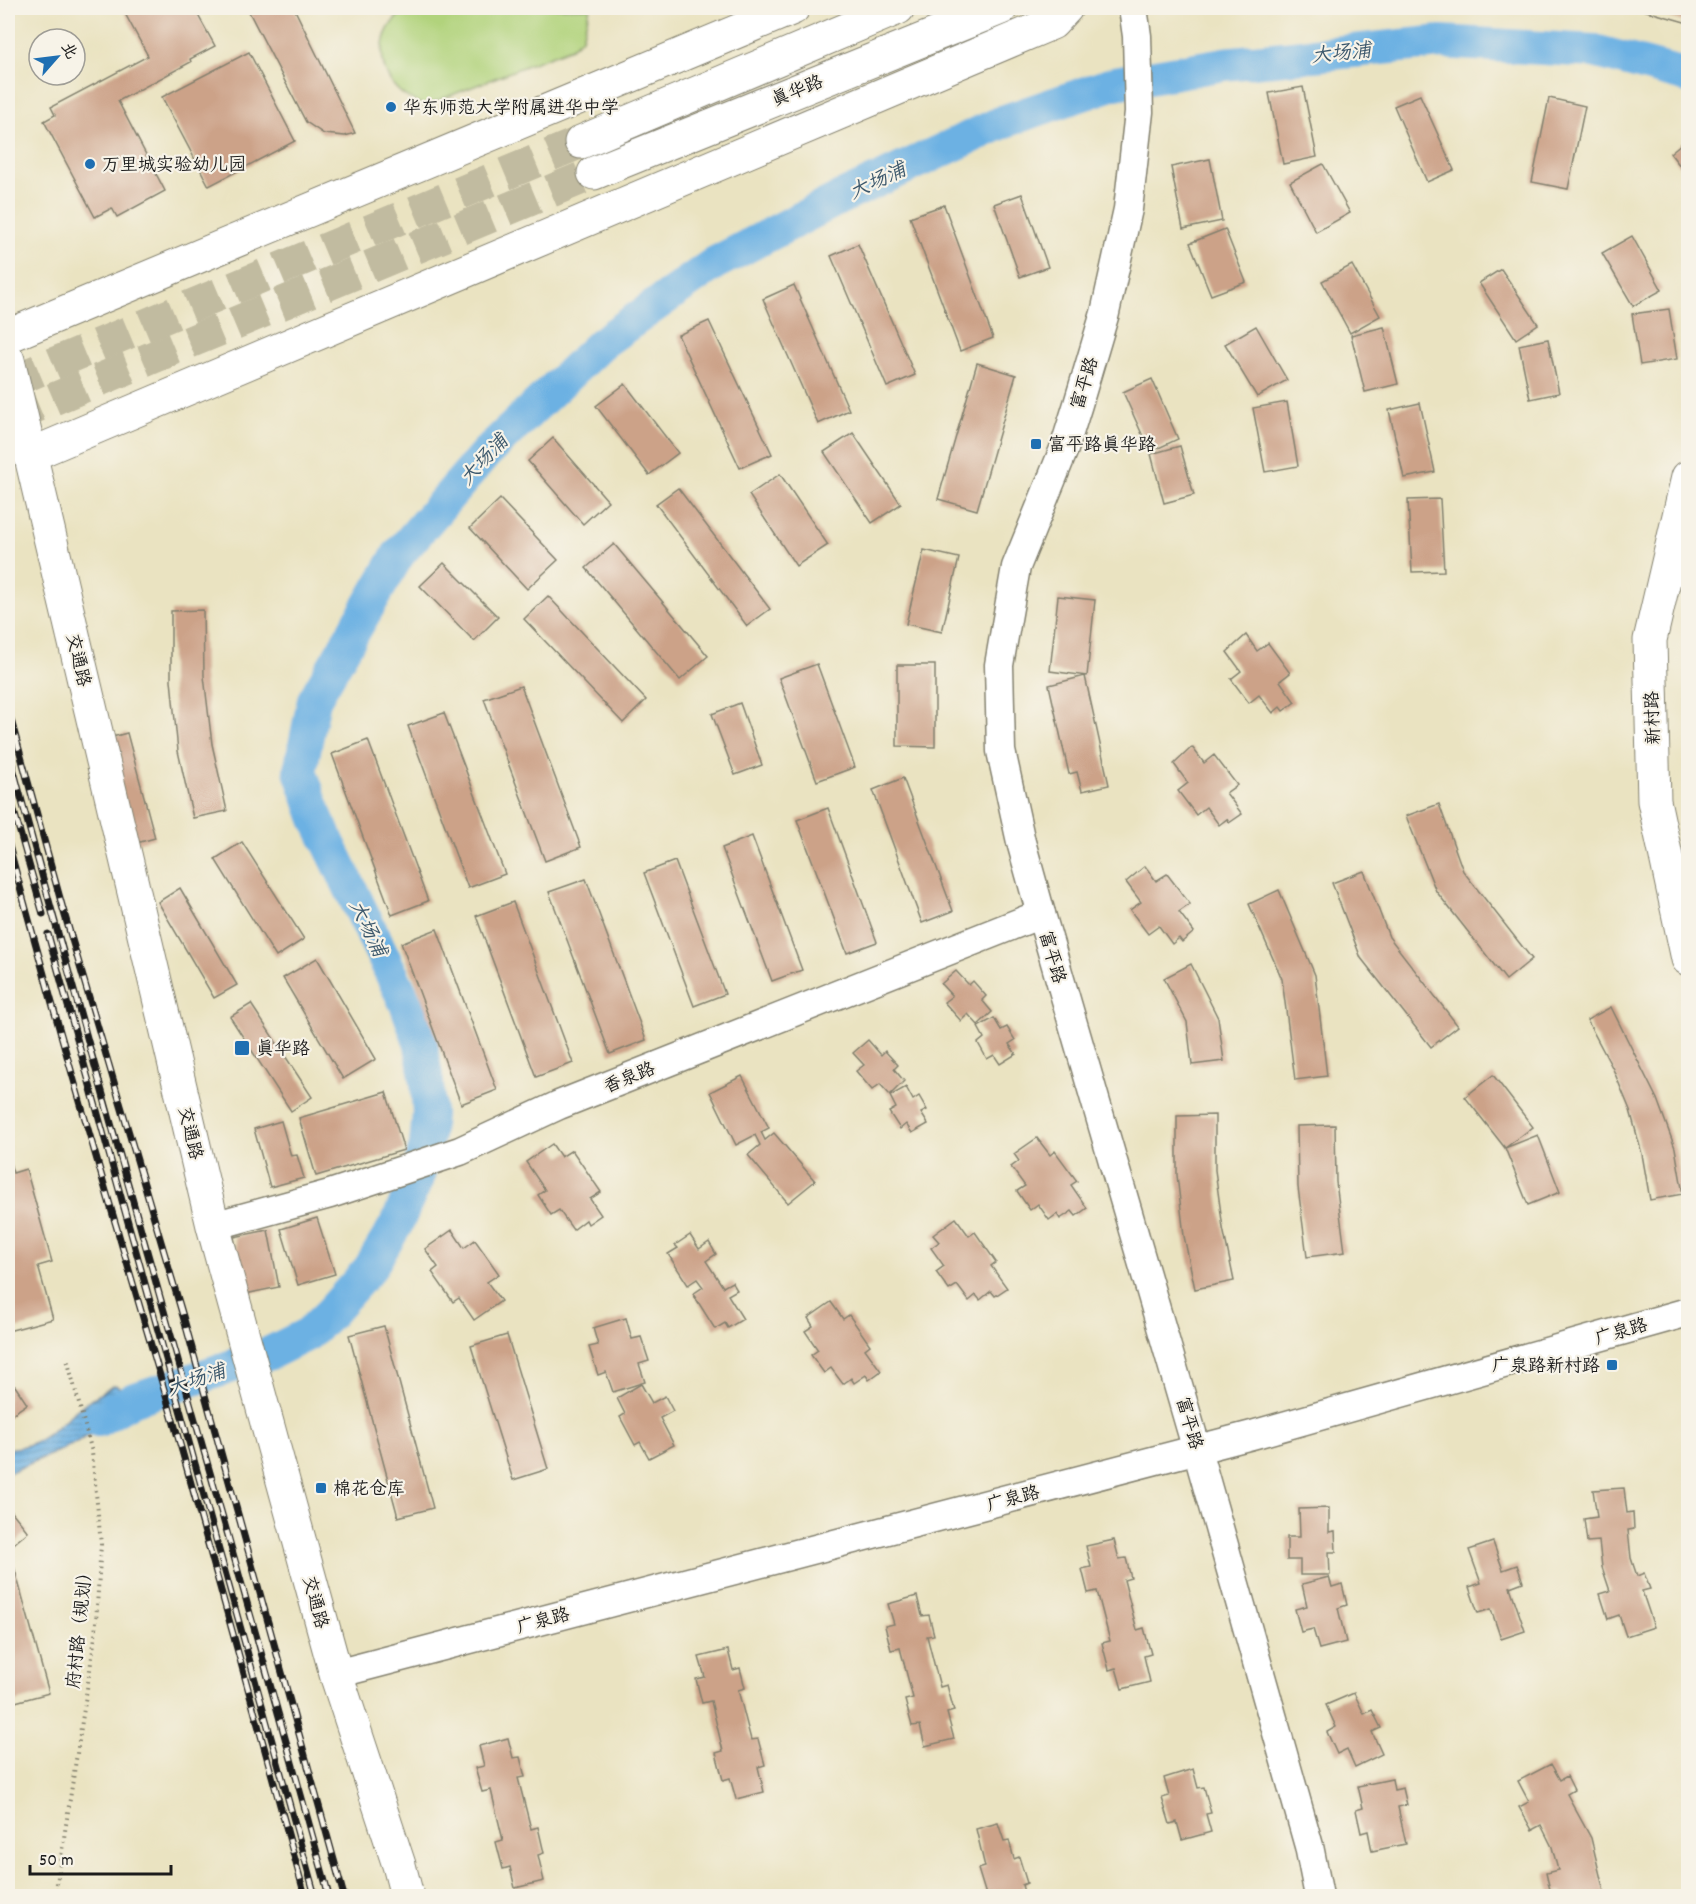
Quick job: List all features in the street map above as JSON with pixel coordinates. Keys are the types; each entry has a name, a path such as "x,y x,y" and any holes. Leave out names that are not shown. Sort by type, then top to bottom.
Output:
{"main road":[{"path":"8,336 793,8"},
{"name":"真华路","path":"581,142 898,8"},
{"name":"真华路","path":"594,173 1001,8"},
{"path":"30,455 1052,23 1066,8"},
{"name":"交通路","path":"8,360 213,1226 336,1674 399,1865 407,1896"},
{"name":"新村路","path":"1689,477 1650,640 1654,801 1689,959"}],"street":[{"name":"富平路","path":"1133,8 1137,36 1139,112 1128,209 1105,314 1064,448 1016,567 999,664 1001,751 1021,842 1309,1846 1319,1896"},
{"name":"香泉路","path":"213,1226 293,1206 436,1159 559,1105 1041,914"},
{"name":"广泉路","path":"336,1674 1197,1450 1689,1312"}],"path":[{"name":"府村路（规划）","path":"55,1896 94,1637 101,1544 93,1452 67,1359"}],"green space":[{"path":"412,8 590,8 582,38 571,48 424,106 402,94 391,82 385,71 383,58 386,34 392,23"}],"water":[{"path":"115,1385 140,1398 117,1421 65,1448 8,1473 8,1449 40,1440 83,1405"}],"building":[{"path":"122,8 194,8 215,46 190,59 191,62 118,101 165,191 117,217 112,208 95,217 44,121 55,115 51,107 148,56"},
{"path":"247,8 294,8 355,133 345,136 324,134 306,122"},
{"path":"1636,8 1688,8 1688,23"},
{"path":"249,52 295,141 209,186 162,97"},
{"path":"1303,87 1317,157 1283,164 1269,93"},
{"path":"1420,95 1454,170 1427,182 1394,106"},
{"path":"1549,98 1585,106 1568,189 1532,182"},
{"path":"1688,138 1688,176 1670,153"},
{"path":"1210,159 1222,221 1183,229 1171,167"},
{"path":"1323,164 1350,213 1316,232 1290,182"},
{"path":"1022,194 1048,267 1020,277 994,204"},
{"path":"944,205 993,338 960,351 910,217"},
{"path":"1225,229 1246,282 1211,295 1190,243"},
{"path":"1632,236 1662,290 1633,306 1602,253"},
{"path":"858,244 915,375 887,387 831,256"},
{"path":"1352,265 1380,316 1350,333 1322,281"},
{"path":"1501,269 1538,324 1516,339 1479,283"},
{"path":"794,285 849,410 818,424 763,299"},
{"path":"1669,309 1677,359 1640,365 1632,314"},
{"path":"709,321 772,454 740,468 678,335"},
{"path":"1256,326 1287,380 1257,397 1225,344"},
{"path":"1384,327 1398,384 1365,392 1351,335"},
{"path":"1548,339 1559,393 1530,399 1519,345"},
{"path":"977,363 1016,375 977,510 938,499"},
{"path":"1152,379 1178,439 1150,452 1123,392"},
{"path":"625,384 678,453 649,475 596,406"},
{"path":"1287,402 1298,466 1265,472 1253,408"},
{"path":"1420,403 1435,472 1404,478 1389,410"},
{"path":"853,433 901,504 872,523 824,452"},
{"path":"553,438 608,501 583,524 528,461"},
{"path":"1180,446 1194,495 1164,503 1151,454"},
{"path":"780,474 828,545 796,566 749,495"},
{"path":"678,488 770,609 747,626 656,504"},
{"path":"500,499 558,560 527,589 470,528"},
{"path":"1440,499 1444,571 1412,572 1408,500"},
{"path":"614,544 708,656 680,680 586,568"},
{"path":"924,550 959,558 942,632 906,624"},
{"path":"444,563 498,617 474,641 420,586"},
{"path":"548,596 646,700 623,723 524,619"},
{"path":"1058,596 1095,600 1087,676 1050,671"},
{"path":"203,610 204,676 212,744 227,811 193,818 178,751 171,680 171,611"},
{"path":"1246,635 1257,651 1268,643 1290,673 1280,681 1295,702 1283,711 1280,707 1273,713 1259,695 1249,703 1231,679 1241,671 1227,652"},
{"path":"817,664 855,767 817,781 779,678"},
{"path":"897,665 935,665 935,747 897,746"},
{"path":"1085,676 1109,785 1082,791 1077,772 1069,774 1049,685"},
{"path":"521,686 581,847 545,861 484,699"},
{"path":"740,703 762,765 735,775 712,714"},
{"path":"444,713 505,874 468,888 408,726"},
{"path":"127,733 155,838 133,844 105,739"},
{"path":"368,740 428,901 392,915 332,754"},
{"path":"1192,747 1204,763 1214,755 1237,785 1226,793 1242,814 1229,823 1227,819 1219,825 1206,807 1196,815 1178,791 1188,783 1174,764"},
{"path":"903,778 953,911 922,923 873,790"},
{"path":"1439,804 1463,871 1532,959 1506,980 1436,891 1406,816"},
{"path":"828,808 877,942 847,953 797,820"},
{"path":"752,836 802,970 772,981 722,848"},
{"path":"242,842 304,939 276,957 215,859"},
{"path":"675,861 725,994 694,1006 644,873"},
{"path":"1145,866 1156,881 1167,874 1190,904 1179,912 1194,932 1182,942 1179,938 1172,944 1159,926 1148,934 1130,910 1141,902 1126,882"},
{"path":"1364,871 1389,937 1458,1026 1431,1047 1361,958 1332,883"},
{"path":"586,879 646,1040 610,1054 549,892"},
{"path":"180,888 237,985 214,998 158,902"},
{"path":"1279,890 1315,975 1327,1076 1295,1080 1282,979 1249,904"},
{"path":"513,902 573,1063 536,1077 476,916"},
{"path":"437,929 497,1090 461,1104 401,943"},
{"path":"317,958 376,1059 343,1079 283,978"},
{"path":"1191,964 1218,1018 1224,1061 1192,1065 1187,1022 1164,978"},
{"path":"956,971 969,985 973,981 986,996 982,1000 992,1012 978,1025 968,1014 961,1021 944,1002 952,996 941,984"},
{"path":"251,1004 312,1097 291,1111 230,1017"},
{"path":"1611,1007 1657,1099 1675,1148 1683,1194 1650,1200 1642,1154 1630,1110 1613,1069 1587,1020"},
{"path":"994,1018 1001,1030 1007,1027 1015,1040 1009,1044 1016,1054 1000,1064 994,1055 987,1059 978,1043 984,1038 978,1027"},
{"path":"868,1040 881,1055 885,1051 898,1065 894,1069 904,1081 890,1095 880,1084 872,1090 856,1071 864,1065 853,1053"},
{"path":"1493,1075 1533,1127 1505,1148 1465,1097"},
{"path":"742,1076 769,1128 761,1132 765,1140 774,1133 815,1181 788,1203 748,1155 760,1145 755,1135 736,1145 710,1092"},
{"path":"906,1087 913,1100 919,1096 927,1110 921,1113 928,1124 912,1133 906,1124 900,1129 889,1112 896,1108 890,1096"},
{"path":"386,1092 404,1150 316,1176 299,1118"},
{"path":"1215,1115 1215,1170 1223,1228 1234,1281 1195,1289 1184,1236 1177,1175 1177,1116"},
{"path":"281,1121 291,1156 297,1155 304,1178 270,1187 254,1129"},
{"path":"1335,1125 1336,1182 1345,1252 1307,1257 1298,1187 1297,1126"},
{"path":"1538,1135 1560,1192 1528,1205 1505,1148"},
{"path":"1037,1138 1050,1155 1055,1151 1077,1181 1071,1185 1087,1208 1076,1216 1072,1211 1060,1219 1057,1214 1049,1220 1038,1204 1030,1210 1017,1191 1025,1186 1011,1167 1019,1161 1014,1154"},
{"path":"552,1144 561,1157 572,1150 601,1192 590,1199 601,1215 588,1224 586,1220 573,1230 559,1210 551,1215 538,1195 545,1190 526,1162"},
{"path":"8,1156 13,1173 26,1169 52,1262 38,1266 53,1319 8,1331"},
{"path":"317,1218 335,1274 298,1285 281,1229"},
{"path":"956,1218 969,1236 975,1232 996,1262 991,1266 1007,1288 995,1296 991,1291 980,1300 976,1295 969,1301 957,1285 949,1290 936,1272 944,1266 931,1248 939,1242 933,1235"},
{"path":"268,1230 279,1287 245,1294 234,1237"},
{"path":"452,1230 464,1248 475,1240 499,1274 487,1282 501,1301 474,1320 459,1298 453,1302 432,1272 438,1267 425,1249"},
{"path":"690,1235 699,1249 709,1242 716,1254 706,1261 723,1287 732,1282 737,1290 728,1295 743,1319 728,1328 725,1323 715,1329 693,1294 703,1287 697,1279 688,1285 668,1254 678,1248 675,1245"},
{"path":"831,1302 843,1319 849,1315 870,1345 865,1349 881,1371 869,1380 866,1375 854,1383 851,1378 843,1384 831,1368 824,1373 811,1355 818,1350 805,1331 813,1326 808,1318"},
{"path":"626,1318 632,1339 641,1337 649,1361 639,1364 645,1382 613,1392 606,1372 598,1375 589,1347 598,1345 593,1328"},
{"path":"384,1326 433,1508 398,1517 349,1335"},
{"path":"507,1335 548,1469 513,1480 471,1346"},
{"path":"641,1384 652,1403 665,1396 673,1411 660,1418 674,1445 649,1458 640,1442 635,1445 620,1417 625,1414 617,1398"},
{"path":"15,1386 27,1404 8,1417 8,1387"},
{"path":"1624,1488 1627,1513 1633,1512 1634,1529 1628,1530 1631,1558 1637,1576 1644,1573 1650,1589 1642,1591 1654,1627 1626,1636 1619,1615 1608,1619 1600,1594 1610,1591 1602,1567 1599,1541 1587,1542 1584,1519 1597,1517 1593,1490"},
{"path":"8,1507 28,1532 10,1547 8,1545"},
{"path":"1329,1508 1329,1532 1335,1531 1336,1552 1329,1552 1330,1575 1300,1575 1300,1560 1287,1560 1287,1537 1300,1537 1299,1509"},
{"path":"1114,1540 1119,1559 1126,1558 1131,1578 1124,1580 1137,1630 1144,1628 1151,1654 1144,1656 1150,1682 1122,1689 1116,1668 1109,1670 1102,1643 1110,1641 1097,1591 1088,1593 1082,1569 1091,1567 1086,1546"},
{"path":"1493,1542 1503,1570 1517,1565 1523,1582 1510,1587 1525,1631 1501,1639 1491,1609 1478,1613 1469,1587 1481,1583 1469,1550"},
{"path":"8,1545 49,1693 8,1704"},
{"path":"1329,1577 1332,1587 1342,1584 1347,1605 1338,1608 1346,1642 1319,1649 1313,1629 1301,1632 1295,1609 1307,1606 1302,1584"},
{"path":"917,1596 922,1616 929,1615 934,1635 927,1636 940,1687 947,1685 954,1711 947,1713 954,1739 925,1746 920,1725 912,1726 905,1700 913,1698 900,1648 891,1650 885,1626 894,1624 888,1604"},
{"path":"728,1650 733,1670 740,1668 745,1688 738,1690 751,1740 758,1739 765,1765 758,1767 764,1792 736,1799 730,1778 723,1780 716,1753 723,1751 711,1701 702,1703 696,1679 705,1677 699,1657"},
{"path":"1354,1693 1364,1714 1372,1710 1381,1728 1372,1732 1382,1754 1355,1767 1347,1749 1337,1754 1327,1732 1336,1727 1326,1705"},
{"path":"508,1738 513,1758 520,1757 525,1777 518,1778 531,1829 538,1827 544,1853 538,1855 544,1881 515,1888 510,1867 503,1869 496,1842 503,1840 491,1790 482,1792 475,1768 484,1766 479,1746"},
{"path":"1551,1764 1560,1780 1567,1776 1574,1790 1567,1794 1591,1838 1605,1896 1564,1896 1562,1891 1551,1894 1546,1873 1558,1870 1552,1847 1541,1825 1532,1830 1519,1807 1529,1802 1518,1781"},
{"path":"1193,1769 1198,1788 1204,1787 1211,1813 1206,1814 1211,1832 1182,1840 1177,1822 1170,1824 1162,1798 1169,1796 1164,1778"},
{"path":"1392,1779 1394,1790 1403,1788 1407,1805 1398,1807 1406,1844 1372,1851 1368,1831 1361,1833 1356,1810 1363,1808 1358,1786"},
{"path":"998,1823 1004,1841 1009,1840 1014,1859 1019,1857 1027,1883 1022,1885 1025,1896 993,1896 992,1893 986,1895 978,1869 985,1867 976,1829"}],"waterway":[{"name":"大场浦","path":"98,1420 132,1400 268,1354 308,1334 370,1268 397,1223 418,1176 426,1145 429,1114 421,1045 407,1006 317,819 300,771 314,700 398,555 486,453 602,343 715,263 842,197 1005,121 1115,83 1224,64 1441,42 1594,51 1688,76"}],"tunnel":[{"path":"8,383 581,142"},
{"path":"8,418 594,173"}],"railway":[{"path":"8,709 63,909 185,1323 344,1896"},
{"path":"8,749 86,1036 329,1896"},
{"path":"8,790 43,914"},
{"path":"8,842 71,1071 198,1507 305,1896"},
{"path":"48,934 315,1896"}],"place":[{"name":"华东师范大学附属进华中学","path":"391,107"},
{"name":"万里城实验幼儿园","path":"90,164"},
{"name":"富平路真华路","path":"1036,444"},
{"name":"真华路","path":"242,1048"},
{"name":"广泉路新村路","path":"1612,1365"},
{"name":"棉花仓库","path":"321,1488"}]}
